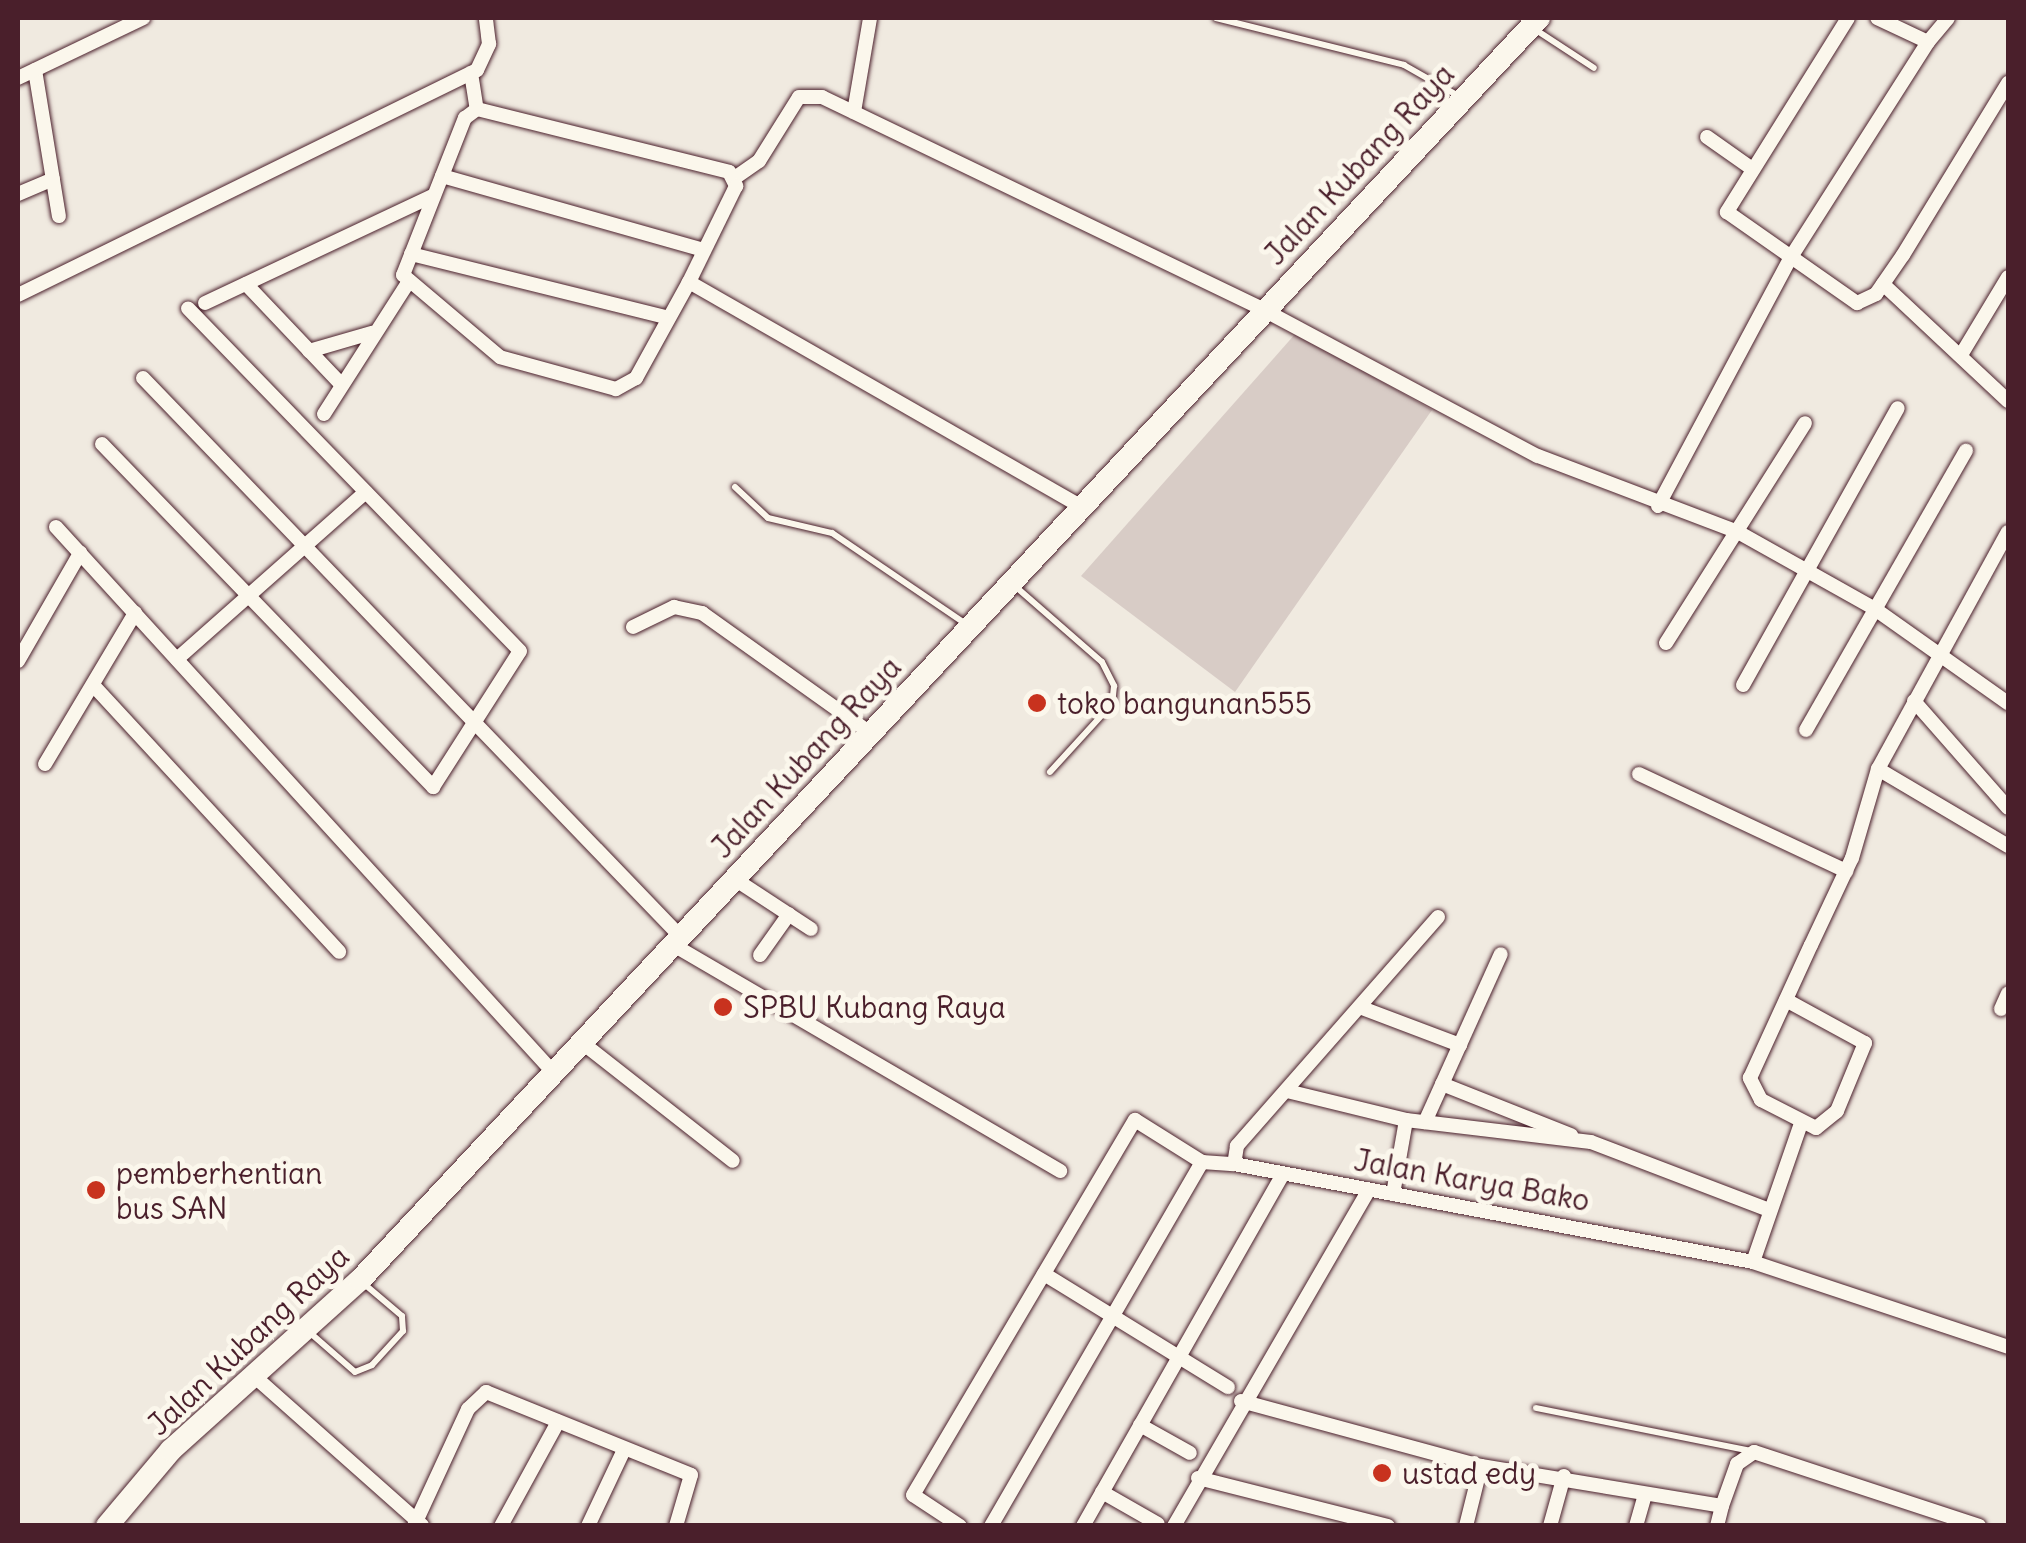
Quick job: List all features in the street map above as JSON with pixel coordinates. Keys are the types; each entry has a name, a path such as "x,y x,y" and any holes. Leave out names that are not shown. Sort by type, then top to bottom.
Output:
{"highway":[{"name":"Jalan Kubang Raya","path":"107,1526 170,1450 360,1280 674,939 1535,22"}],"street":[{"path":"106,18 113,33"},
{"path":"18,78 143,18"},
{"path":"18,295 471,74 489,44 486,18"},
{"path":"854,112 870,18"},
{"path":"1848,18 1727,212 1857,302 1884,284 2008,83"},
{"path":"1877,18 1928,42"},
{"path":"1658,506 1792,257 1928,42 1948,18"},
{"path":"35,70 59,216"},
{"path":"324,414 371,333 406,286 411,254 442,176 477,109 471,74"},
{"path":"406,286 500,357 616,389 636,378 665,318 689,282 736,177 759,161 799,97 854,112 1264,310 1538,456 1658,506 1738,532 1875,609 2008,701"},
{"path":"477,109 736,177"},
{"path":"1707,137 1751,168"},
{"path":"442,176 703,250"},
{"path":"18,194 53,179"},
{"path":"206,303 434,196"},
{"path":"411,254 665,318"},
{"path":"1961,355 2008,276"},
{"path":"689,282 1080,506"},
{"path":"246,284 341,384"},
{"path":"1884,284 2008,401"},
{"path":"102,444 433,787 520,651 188,309"},
{"path":"310,351 371,333"},
{"path":"144,378 474,718 674,939 1060,1171"},
{"path":"1743,685 1898,408"},
{"path":"1666,642 1805,423"},
{"path":"1806,730 1966,451"},
{"path":"177,660 366,492"},
{"path":"56,527 552,1071"},
{"path":"1786,1000 1865,1042 1838,1111 1816,1128 1801,1123 1750,1086 1786,1000 1846,871 1878,770 2008,532"},
{"path":"18,661 80,553"},
{"path":"633,627 674,607 702,612 870,733"},
{"path":"45,764 135,613"},
{"path":"92,685 339,952"},
{"path":"1914,701 2008,808"},
{"path":"1878,770 2008,846"},
{"path":"1639,774 1846,871"},
{"path":"734,878 810,929"},
{"path":"760,955 789,914"},
{"path":"1234,1164 1237,1146 1438,917"},
{"path":"1424,1122 1501,954"},
{"path":"2000,1009 2008,992"},
{"path":"1362,1008 1460,1045"},
{"path":"580,1041 733,1160"},
{"path":"1442,1084 1769,1210"},
{"path":"1287,1091 1406,1120 1590,1142"},
{"path":"960,1526 913,1495 1135,1120 1202,1162 991,1526"},
{"path":"1392,1194 1406,1120"},
{"path":"1753,1262 1801,1123"},
{"name":"Jalan Karya Bako","path":"1202,1162 1234,1164 1753,1262 2008,1347"},
{"path":"1082,1526 1282,1175"},
{"path":"1174,1526 1241,1401 1369,1190"},
{"path":"1044,1274 1228,1387"},
{"path":"254,1376 418,1524 480,1394 558,1422 694,1480 676,1526"},
{"path":"1241,1401 1481,1466 1564,1476 1722,1506"},
{"path":"501,1526 558,1422"},
{"path":"1140,1424 1190,1453"},
{"path":"588,1526 624,1450"},
{"path":"1717,1526 1737,1464 1754,1452 1979,1526"},
{"path":"1466,1526 1481,1466"},
{"path":"1550,1526 1564,1476"},
{"path":"1198,1478 1388,1526"},
{"path":"1102,1492 1158,1524"},
{"path":"1636,1526 1645,1494"}],"lane":[{"path":"1216,18 1404,65 1462,99"},
{"path":"1535,22 1594,68"},
{"path":"735,487 768,518 832,532 970,627"},
{"path":"1012,582 1102,662 1114,686 1112,704 1050,772"},
{"path":"307,1330 355,1372 372,1366 403,1331 402,1316 360,1280"},
{"path":"1536,1408 1754,1452"}],"shaded area":[{"path":"1296,333 1432,410 1235,692 1081,576"}],"place":[{"name":"toko bangunan555","path":"1037,703"},
{"name":"SPBU Kubang Raya","path":"723,1007"},
{"name":"pemberhentian bus SAN","path":"96,1190"},
{"name":"ustad edy","path":"1382,1473"}]}
